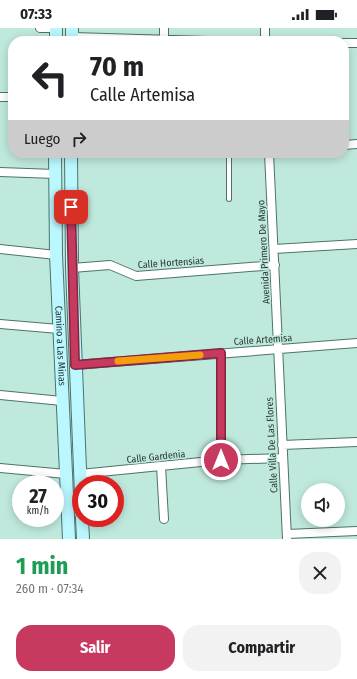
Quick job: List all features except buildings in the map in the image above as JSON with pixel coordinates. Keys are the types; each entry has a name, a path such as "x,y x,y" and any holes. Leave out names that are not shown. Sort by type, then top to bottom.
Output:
{"street":[{"path":"40,28 56,28"},
{"path":"72,35 95,36"},
{"name":"Camino a Las Minas","path":"55,158 56,254 69,539"},
{"name":"Camino a Las Minas","path":"71,158 72,268 80,474"},
{"name":"Avenida Primero De Mayo","path":"269,158 278,349"},
{"path":"0,172 55,174"},
{"path":"274,249 357,244"},
{"path":"0,249 56,254"},
{"name":"Calle Hortensias","path":"72,268 110,265 136,276 275,265"},
{"path":"0,324 59,329"},
{"name":"Calle Artemisa","path":"75,365 357,343"},
{"name":"Calle Villa De Las Flores","path":"278,349 287,536"},
{"path":"221,353 221,460"},
{"path":"0,395 62,401"},
{"path":"282,445 357,442"},
{"name":"Calle Gardenia","path":"80,474 221,460 283,458"},
{"path":"162,466 164,519"},
{"path":"0,468 66,474"},
{"path":"83,527 84,539"},
{"path":"287,536 357,531"}],"lane":[{"path":"229,158 229,199"}],"slow traffic":[{"path":"118,361 200,355"}],"route":[{"path":"71,207 75,365 221,353 221,460"}]}
